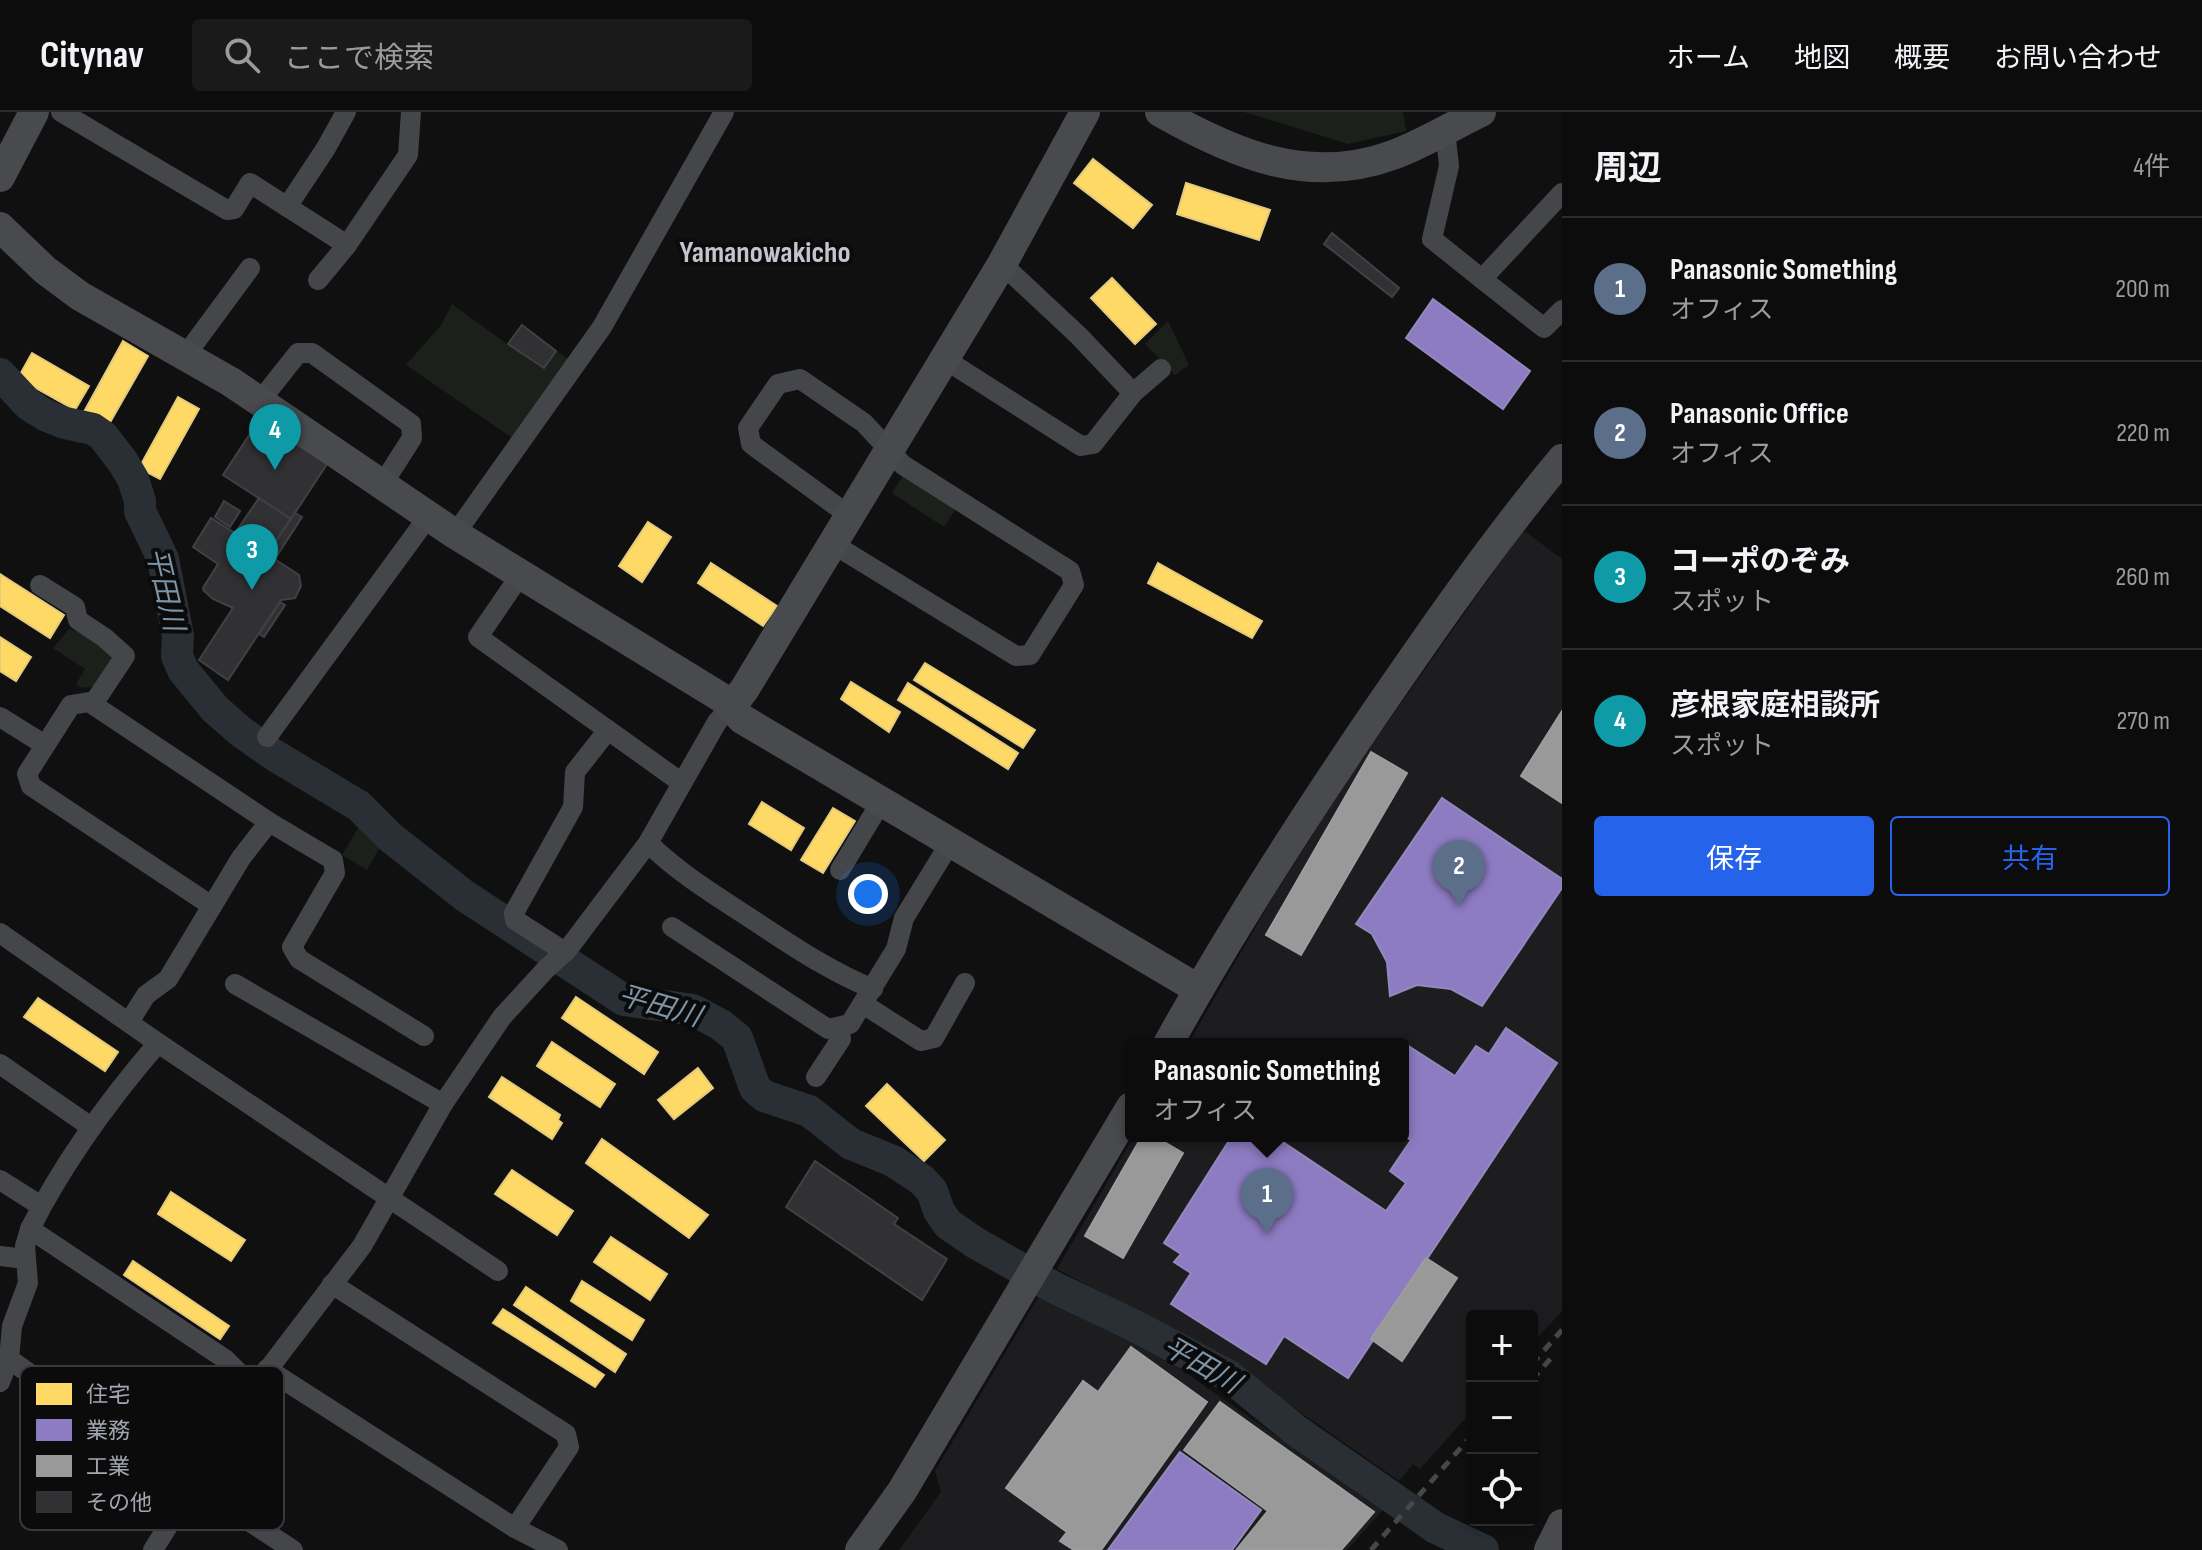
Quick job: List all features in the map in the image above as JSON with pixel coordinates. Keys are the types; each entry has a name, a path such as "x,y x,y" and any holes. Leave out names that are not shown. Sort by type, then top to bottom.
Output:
{"street":[{"path":"0,177 34,112"},
{"path":"61,112 227,210 234,209 250,183 347,245"},
{"path":"287,207 346,112"},
{"path":"318,280 347,245 408,155 411,112"},
{"path":"455,534 602,327 724,112"},
{"path":"269,1366 362,1246 443,1104 502,1017 559,956 648,843 717,722 744,690 946,360 1085,112"},
{"path":"1160,112 1202,136 1243,154 1269,161 1322,167 1341,167 1393,155 1481,112"},
{"path":"1445,130 1449,166 1432,239 1544,328 1562,310"},
{"path":"1482,279 1562,193"},
{"path":"0,227 45,270 80,296 260,401 428,517 662,659 731,706 742,719 1198,989"},
{"path":"1002,264 1079,336 1133,393"},
{"path":"185,356 250,268"},
{"path":"260,401 298,353 312,353 411,424 412,438 382,485"},
{"path":"946,360 1081,446 1093,444 1133,393 1161,369"},
{"path":"833,544 1016,656 1030,655 1074,585 1070,571 903,465 864,423 800,379 778,384 748,428 751,444 850,516"},
{"path":"1171,1038 1296,829 1507,527 1562,459"},
{"path":"267,737 428,517"},
{"path":"521,574 478,637 682,783"},
{"path":"40,585 75,607 78,620 125,656 93,704"},
{"path":"212,906 31,786 27,774 71,705 93,704 269,822 333,860 335,873 292,947 299,959 404,1016 424,1036"},
{"path":"0,717 45,745"},
{"path":"559,956 515,920 514,913 573,807 575,772 608,730"},
{"path":"840,870 881,802"},
{"path":"129,1022 146,995 168,979 241,858 269,822"},
{"path":"648,843 675,869 868,996 921,1041 934,1038 965,983"},
{"path":"672,927 828,1029 850,1024 896,949 904,918 950,843"},
{"path":"0,933 498,1271"},
{"path":"235,984 443,1104"},
{"path":"816,1077 841,1039 839,1027"},
{"path":"0,1382 9,1359 12,1326 28,1283 25,1246 30,1229 91,1127 158,1043"},
{"path":"0,1064 91,1127"},
{"path":"860,1550 902,1491 1125,1117"},
{"path":"0,1180 41,1206"},
{"path":"30,1229 232,1366"},
{"path":"0,1256 25,1259"},
{"path":"332,1284 566,1434 569,1447 515,1528"},
{"path":"9,1359 20,1367"},
{"path":"284,1380 515,1528 558,1550"},
{"path":"1549,1550 1562,1524"},
{"path":"153,1550 166,1530"},
{"path":"262,1530 293,1550"}],"shaded area":[{"path":"1244,112 1403,112 1406,131 1348,144"},
{"path":"452,304 507,344 522,325 573,363 515,440 406,365 442,324"},
{"path":"1168,321 1189,365 1175,375 1145,344"},
{"path":"904,474 957,507 944,527 892,493"},
{"path":"1523,530 1562,559 1562,1311 1538,1337 1538,1310 1466,1310 1466,1418 1420,1469 1413,1464 1399,1481 1227,1361 1057,1269 1131,1142 1409,1142 1409,1038 1191,1038 1270,902 1347,780"},
{"path":"69,629 94,640 113,658 95,686 82,688 76,684 85,669 53,648"},
{"path":"361,823 382,843 367,870 342,855"},
{"path":"1042,1291 1147,1346 1383,1510 1347,1550 899,1550 941,1492 935,1471"}],"building: 住宅":[{"path":"1093,159 1152,205 1133,228 1074,183"},
{"path":"1186,183 1270,210 1259,240 1177,214"},
{"path":"1112,278 1156,324 1135,344 1091,298"},
{"path":"123,341 148,356 108,426 84,412"},
{"path":"32,353 89,386 75,410 18,378"},
{"path":"178,397 199,409 160,479 139,468"},
{"path":"648,522 671,537 642,582 619,566"},
{"path":"711,563 777,606 763,626 698,583"},
{"path":"1158,563 1262,621 1252,638 1148,583"},
{"path":"0,574 64,615 50,638 0,606"},
{"path":"0,637 31,657 16,681 0,671"},
{"path":"925,663 1035,730 1023,748 914,680"},
{"path":"851,682 900,712 889,732 841,699"},
{"path":"908,683 1018,753 1008,769 898,700"},
{"path":"762,802 804,828 791,850 749,824"},
{"path":"833,808 855,821 823,873 801,860"},
{"path":"576,997 658,1052 644,1074 562,1018"},
{"path":"38,998 118,1052 105,1071 24,1017"},
{"path":"552,1042 615,1084 600,1107 537,1066"},
{"path":"698,1068 713,1088 674,1119 658,1100"},
{"path":"502,1077 560,1115 558,1120 562,1123 552,1139 489,1097"},
{"path":"887,1084 945,1140 924,1161 866,1106"},
{"path":"602,1139 708,1215 689,1238 586,1163"},
{"path":"512,1170 573,1211 557,1235 495,1194"},
{"path":"171,1192 245,1240 231,1261 158,1214"},
{"path":"611,1237 667,1274 650,1300 594,1262"},
{"path":"133,1261 229,1326 220,1339 124,1275"},
{"path":"582,1281 644,1320 632,1340 571,1301"},
{"path":"526,1287 626,1354 615,1372 514,1305"},
{"path":"503,1309 604,1375 595,1387 493,1323"}],"building: 業務":[{"path":"1433,299 1530,371 1503,409 1406,338"},
{"path":"1442,798 1562,879 1562,888 1482,1006 1451,989 1417,985 1390,996 1387,962 1372,934 1356,924"},
{"path":"1506,1028 1557,1063 1348,1378 1284,1336 1266,1364 1171,1304 1191,1273 1174,1262 1181,1254 1164,1243 1228,1142 1283,1142 1386,1211 1406,1183 1390,1171 1411,1140 1409,1046 1455,1076 1476,1046 1489,1054"},
{"path":"1180,1452 1261,1510 1232,1550 1108,1550"}],"building: 工業":[{"path":"1562,711 1562,803 1521,776"},
{"path":"1371,752 1407,773 1301,955 1266,935"},
{"path":"1139,1142 1164,1142 1183,1153 1123,1258 1085,1236"},
{"path":"1426,1258 1457,1278 1402,1361 1371,1339"},
{"path":"1131,1347 1207,1402 1101,1550 1074,1550 1060,1541 1067,1532 1006,1488 1083,1381 1098,1392"},
{"path":"1220,1402 1374,1512 1341,1550 1237,1549 1268,1511 1184,1450"}],"building: その他":[{"path":"1332,233 1399,288 1392,297 1324,244"},
{"path":"522,325 556,351 544,368 508,344"},
{"path":"259,420 327,464 291,519 223,475"},
{"path":"259,498 291,519 267,554 299,575 301,586 295,598 281,600 228,680 199,660 233,608 204,591 218,564 193,547 211,518 235,533"},
{"path":"224,501 240,511 230,527 215,517"},
{"path":"295,513 302,517 275,559 267,554"},
{"path":"280,602 285,605 264,637 259,634"},
{"path":"815,1161 898,1218 894,1224 947,1259 922,1300 786,1207"}],"waterway":[{"name":"平田川","path":"0,374 29,405 47,416 93,429 103,436 123,462 133,479 140,511 163,559 178,636 177,656 183,670 215,709 240,731 359,806 390,837 465,896 624,1000 693,1010 721,1025 737,1038 755,1088 764,1096 809,1111 851,1144 893,1161 922,1180 932,1191 939,1211 948,1224 974,1242 1053,1287 1229,1376 1294,1429 1436,1528 1483,1550"}],"railway":[{"path":"1538,1357 1562,1330"},
{"path":"1538,1373 1551,1358"},
{"path":"1371,1550 1466,1442"}],"place":[{"name":"彦根家庭相談所","path":"275,470"},
{"name":"コーポのぞみ","path":"252,590"},
{"name":"Panasonic Office","path":"1459,906"},
{"name":"Panasonic Something","path":"1267,1234"}],"district":[{"name":"Yamanowakicho","path":"765,252"}]}
